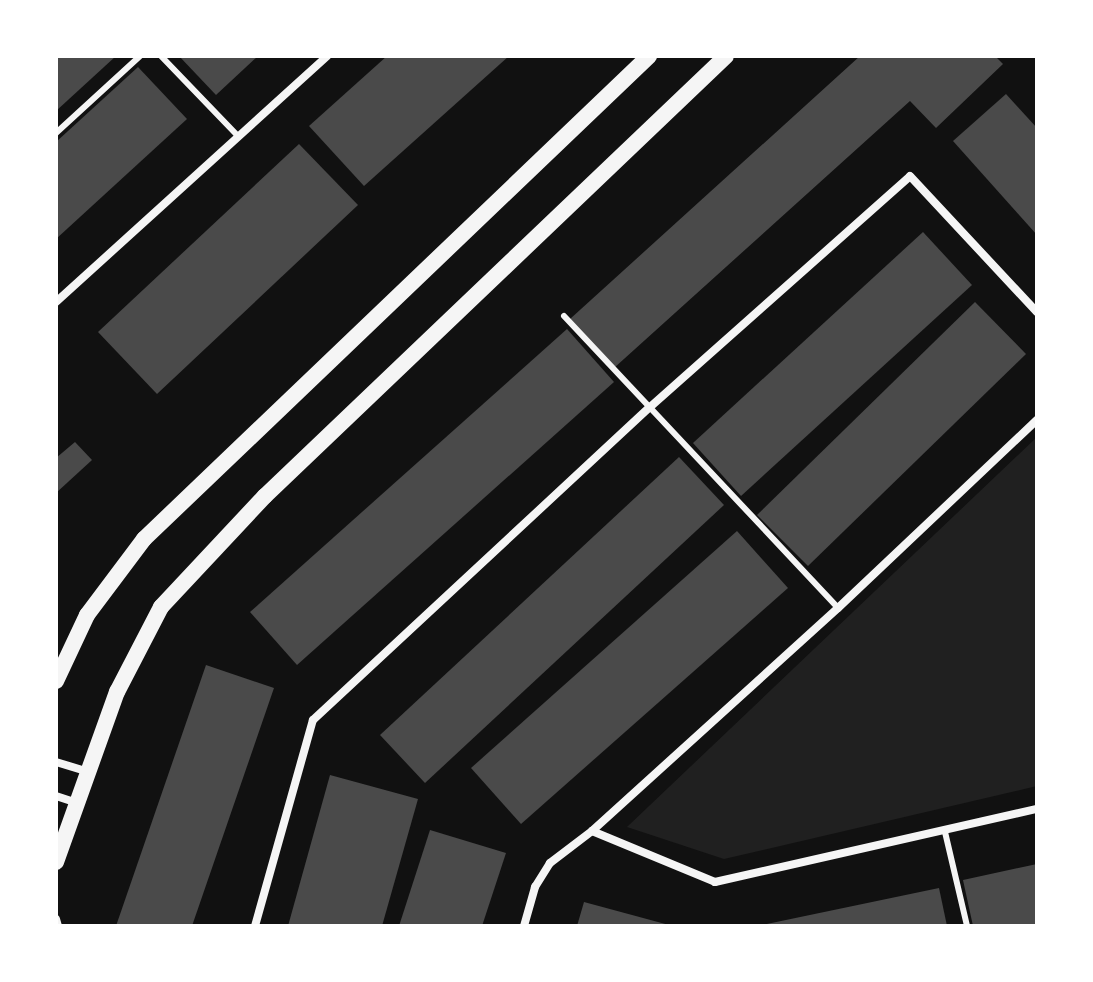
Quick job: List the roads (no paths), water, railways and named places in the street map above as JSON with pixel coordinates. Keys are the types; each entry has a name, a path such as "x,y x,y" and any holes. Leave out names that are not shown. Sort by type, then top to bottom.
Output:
{"main road":[{"path":"56,681 87,615 144,539 649,56"},
{"path":"56,862 85,771 119,687 161,607 265,496 726,56"}],"street":[{"path":"56,302 327,56"},
{"path":"255,926 313,720 649,408 910,176 1037,312"},
{"path":"524,926 535,887 550,863 592,831 838,608 1037,420"},
{"path":"56,762 85,771"},
{"path":"56,796 75,802"},
{"path":"592,831 715,882 1037,809"},
{"path":"56,919 58,926"}],"lane":[{"path":"56,133 140,56"},
{"path":"161,56 238,136"},
{"path":"564,316 838,608"},
{"path":"945,832 967,926"}]}
